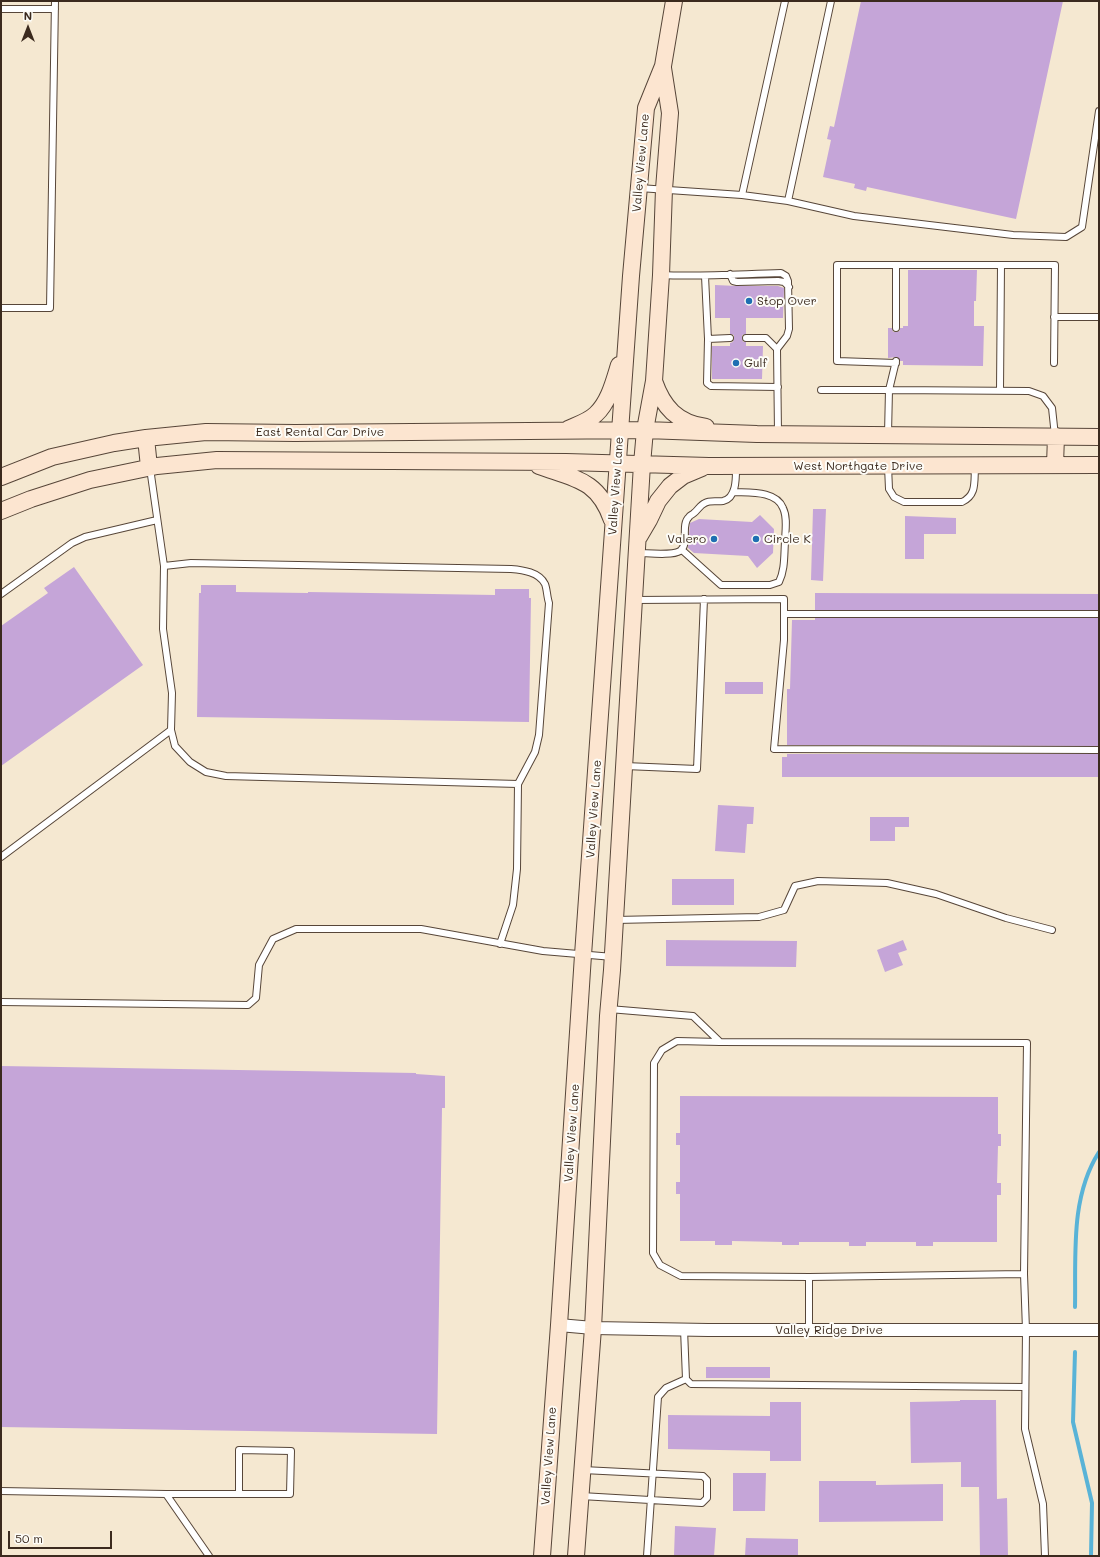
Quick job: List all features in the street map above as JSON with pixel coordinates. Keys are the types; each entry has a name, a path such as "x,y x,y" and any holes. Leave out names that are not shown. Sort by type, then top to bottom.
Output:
{"main road":[{"name":"Valley View Lane","path":"542,1556 617,464 639,188 646,108 663,66 674,1"},
{"name":"Valley View Lane","path":"576,1556 593,1328 609,1009 642,464 645,430 654,381 661,275 664,189 670,113 663,66"},
{"path":"563,431 596,415 603,405 613,382 627,340"},
{"path":"654,381 660,398 669,409 680,418 696,426 757,434"},
{"path":"645,430 778,435 1099,437"},
{"name":"East Rental Car Drive","path":"1,477 52,458 114,443 206,432 295,433 645,430"},
{"path":"1055,465 1056,436"},
{"path":"146,438 149,467"},
{"path":"1,511 31,499 90,480 149,467 217,460 617,464"},
{"path":"528,462 588,484 602,498 614,525"},
{"name":"West Northgate Drive","path":"617,464 708,466 1099,465"},
{"path":"638,546 658,501 670,486 683,476 708,466"}],"street":[{"name":"Valley Ridge Drive","path":"559,1325 593,1328 684,1329 1099,1330"}],"lane":[{"path":"1,308 50,308 55,1"},
{"path":"742,195 785,1"},
{"path":"788,201 831,1"},
{"path":"1,9 55,9"},
{"path":"639,188 742,195 788,201 854,216 1013,235 1066,237 1082,227 1099,111"},
{"path":"1000,390 1001,264"},
{"path":"888,435 889,390 896,362 838,361 838,265 1055,264 1054,363"},
{"path":"896,265 896,328"},
{"path":"661,275 705,276 780,273 786,276 788,281 790,329 787,336 777,349 778,435"},
{"path":"705,276 708,339 707,383 711,386 725,387 778,386"},
{"path":"1054,317 1099,317"},
{"path":"708,339 727,338 724,346"},
{"path":"751,346 749,338 766,338 777,349"},
{"path":"725,379 725,387"},
{"path":"751,379 751,387"},
{"path":"820,390 1029,391 1043,396 1052,408 1056,436"},
{"path":"888,466 889,489 894,497 904,502 962,502 968,499 973,491 975,465"},
{"path":"638,546 675,554 682,550 688,517 694,514 702,504 707,502 724,501 728,499 736,482 736,466"},
{"path":"149,467 164,566 164,629 172,692 171,730 175,746 190,762 206,772 226,776 518,784"},
{"path":"682,550 721,585 770,585 779,582 783,573 786,519 784,509 776,499 766,495 732,492"},
{"path":"1,594 72,544 85,538 157,520"},
{"path":"164,566 191,563 503,568 523,570 535,574 545,584 549,603 539,735 535,752 518,784 517,869 514,905 500,944"},
{"path":"624,766 697,769 704,599"},
{"path":"634,600 784,599 784,640 774,749 1099,750"},
{"path":"784,614 1099,614"},
{"path":"1,857 171,730"},
{"path":"615,920 759,917 784,910 795,886 818,881 887,883 936,894 1006,918 1052,930"},
{"path":"1,1002 248,1005 256,998 259,965 273,939 296,929 421,929 550,952 613,957"},
{"path":"609,1009 693,1016 720,1042"},
{"path":"1024,1274 809,1277 681,1276 660,1265 653,1254 654,1063 662,1050 677,1041 1028,1043 1024,1274 1026,1330 1025,1429 1043,1504 1045,1556"},
{"path":"809,1277 809,1330"},
{"path":"684,1329 686,1379 691,1384 1025,1387"},
{"path":"647,1556 658,1398 666,1388 686,1379"},
{"path":"1,1491 166,1494 239,1494 290,1494 291,1451 239,1450 239,1494"},
{"path":"581,1496 702,1503 707,1498 707,1480 703,1476 583,1470"},
{"path":"166,1494 209,1556"}],"building":[{"path":"861,1 1063,1 1016,219 867,187 866,191 854,188 855,184 823,177 831,140 827,139 830,126 834,127"},
{"path":"908,270 977,270 976,301 974,301 974,326 984,326 983,366 903,365 903,361 900,361 897,357 888,358 888,328 892,328 893,332 896,332 900,331 900,328 903,328 903,326 908,326"},
{"path":"715,285 778,286 784,288 783,318 746,318 746,334 742,335 743,342 746,342 746,346 763,346 762,379 712,379 712,346 730,346 730,343 733,342 734,338 734,335 730,334 730,318 715,318"},
{"path":"813,509 826,509 823,581 811,580"},
{"path":"760,515 774,529 773,553 757,568 748,556 694,553 688,548 690,523 699,519 752,522"},
{"path":"905,516 956,518 956,534 924,534 924,559 905,559"},
{"path":"74,567 143,665 1,766 1,626 48,593 44,588"},
{"path":"201,585 236,585 236,592 308,593 495,595 495,589 529,589 529,598 531,598 529,722 197,717 199,593 201,593"},
{"path":"815,593 1099,594 1099,610 815,610"},
{"path":"815,618 1099,618 1099,746 787,745 787,689 790,689 792,620 815,620"},
{"path":"725,682 763,682 763,694 725,694"},
{"path":"787,754 1099,754 1099,777 782,777 782,757 787,757"},
{"path":"718,805 754,807 753,824 747,824 745,853 715,851"},
{"path":"870,817 909,817 909,827 895,827 895,841 870,841"},
{"path":"672,879 734,879 734,905 672,905"},
{"path":"666,940 797,941 796,967 666,966"},
{"path":"903,940 907,950 898,953 903,965 885,972 877,950"},
{"path":"1,1066 416,1073 445,1076 445,1108 442,1108 437,1434 1,1427"},
{"path":"680,1096 998,1097 998,1134 1001,1134 1001,1146 998,1146 997,1183 1001,1183 1001,1195 997,1195 997,1242 933,1242 933,1246 916,1246 916,1242 866,1242 866,1246 849,1246 849,1242 799,1242 799,1245 782,1245 782,1242 732,1241 732,1245 715,1245 715,1241 680,1241 680,1194 676,1194 676,1182 680,1182 680,1145 676,1145 676,1133 680,1133"},
{"path":"706,1367 770,1367 770,1378 706,1378"},
{"path":"996,1400 997,1499 1007,1498 1008,1556 980,1556 979,1487 961,1487 961,1462 911,1463 910,1402"},
{"path":"770,1402 801,1402 801,1461 770,1461 770,1451 668,1449 668,1415 770,1416"},
{"path":"733,1473 766,1473 765,1511 733,1511"},
{"path":"819,1481 876,1481 876,1485 943,1484 943,1521 819,1522"},
{"path":"675,1526 716,1528 714,1556 674,1556"},
{"path":"746,1538 798,1539 798,1556 745,1556"}],"waterway":[{"path":"1075,1307 1075,1247 1079,1207 1083,1188 1090,1169 1099,1152"},
{"path":"1075,1352 1073,1422 1092,1503 1091,1556"}],"place":[{"name":"Stop Over","path":"749,301"},
{"name":"Gulf","path":"736,363"},
{"name":"Valero","path":"714,539"},
{"name":"Circle K","path":"756,539"}]}
